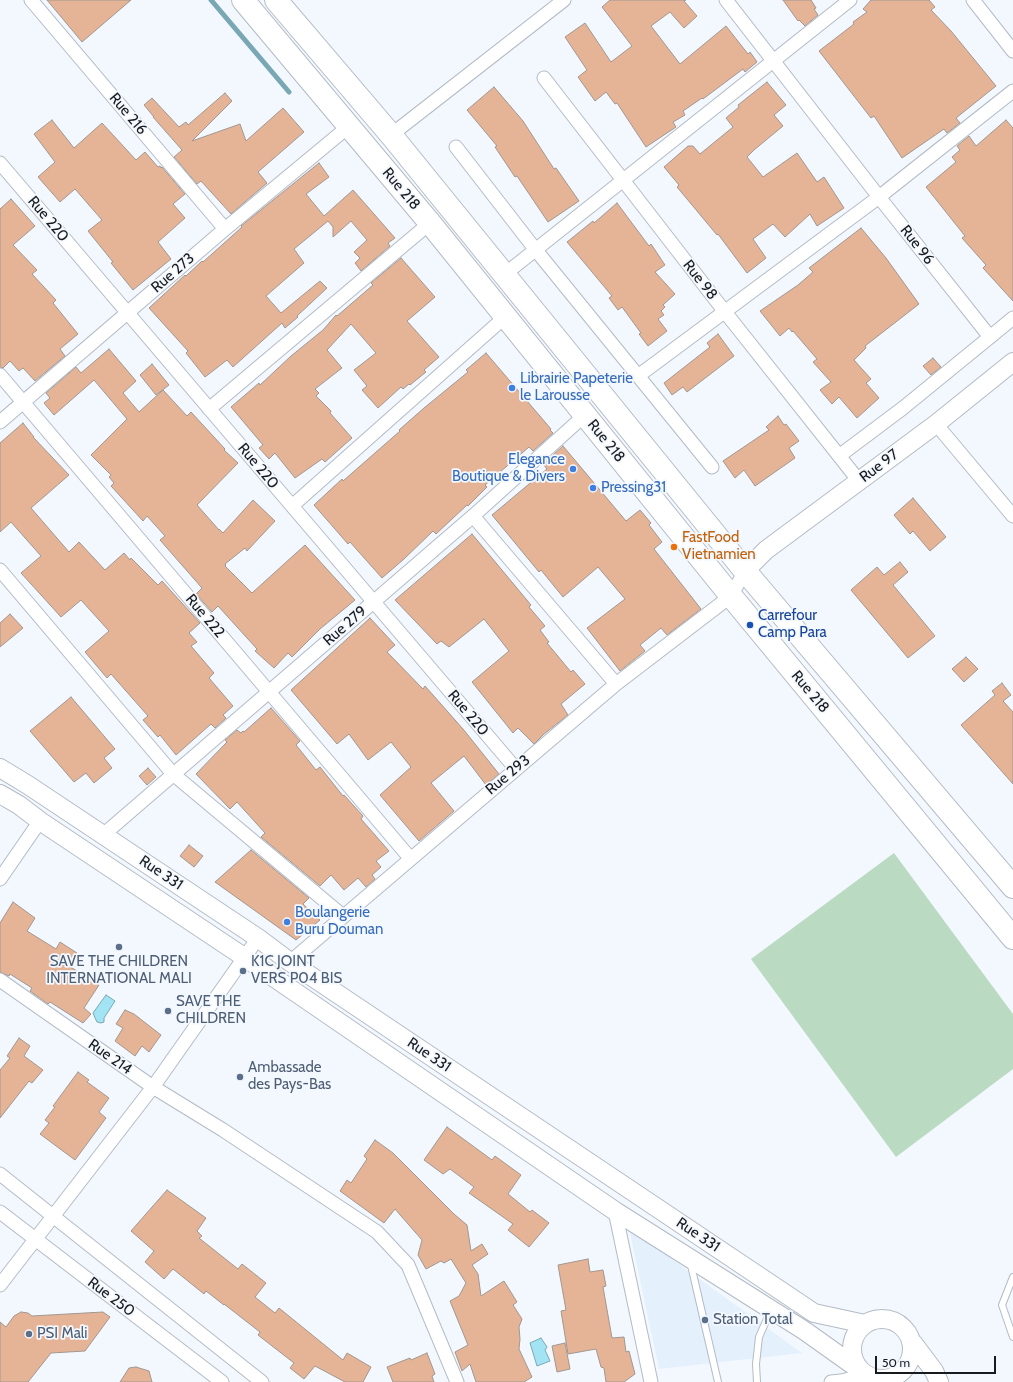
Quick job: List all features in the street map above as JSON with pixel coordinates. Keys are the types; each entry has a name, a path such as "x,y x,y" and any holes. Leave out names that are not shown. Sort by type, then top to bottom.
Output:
{"highway":[{"name":"Rue 218","path":"243,0 430,223 731,596 1013,938"},
{"name":"Rue 218","path":"281,2 505,274 605,400 745,570 1013,887"}],"street":[{"name":"Rue 216","path":"31,0 225,229"},
{"path":"391,135 564,0"},
{"name":"Rue 96","path":"726,0 879,197 990,336"},
{"path":"505,274 850,0"},
{"path":"973,0 1013,51"},
{"name":"Rue 98","path":"544,78 725,312 859,481"},
{"path":"638,376 879,197 1013,91"},
{"name":"Rue 273","path":"0,422 225,229 348,127"},
{"path":"456,146 535,249 712,467"},
{"name":"Rue 220","path":"0,163 516,769"},
{"path":"209,409 430,223"},
{"path":"292,506 505,317"},
{"path":"839,456 903,408 1013,318"},
{"name":"Rue 97","path":"745,570 766,550 936,424 1013,362"},
{"name":"Rue 222","path":"0,375 410,858"},
{"name":"Rue 279","path":"103,835 473,516 585,415"},
{"path":"936,424 1013,516"},
{"path":"473,516 616,684"},
{"path":"0,570 173,774 342,916"},
{"path":"731,596 745,570"},
{"name":"Rue 293","path":"290,962 410,858 616,684 731,596"},
{"name":"Rue 331","path":"0,768 258,938 290,962 814,1313 865,1324"},
{"name":"Rue 331","path":"0,794 19,805 40,821 244,957 615,1211 805,1331 861,1371"},
{"path":"0,879 40,821"},
{"path":"0,1285 153,1087 258,938"},
{"name":"Rue 214","path":"0,980 153,1087 223,1130 377,1232 408,1265 457,1382"},
{"path":"0,1174 262,1382"},
{"path":"615,1211 652,1382"},
{"name":"Rue 250","path":"0,1212 222,1382"},
{"path":"913,1343 913,1355 908,1367 900,1375 890,1381 877,1380 861,1371 852,1355 852,1343 857,1332 865,1324 876,1319 888,1319 900,1324 908,1332 913,1343 934,1371 939,1382"},
{"path":"831,1382 841,1381 861,1371"}],"lane":[{"path":"690,1258 718,1382"},
{"path":"1013,1277 1002,1305 1013,1337"},
{"path":"757,1382 756,1364 759,1337 771,1310"}],"shaded area":[{"path":"629,1228 802,1353 659,1369"}],"green space":[{"path":"894,853 1013,1014 1013,1069 896,1157 751,959"}],"water":[{"path":"106,995 115,1001 104,1018 104,1022 97,1022 93,1013"},
{"path":"541,1338 547,1347 545,1350 550,1361 537,1366 530,1343"}],"building":[{"path":"47,0 131,0 82,42"},
{"path":"610,0 686,0 684,1 697,16 684,28 670,12 651,26 680,64 726,26 748,54 750,52 757,62 745,72 743,69 703,99 702,98 683,111 685,115 673,122 676,127 646,147 617,103 615,104 606,92 595,101 578,77 587,70 565,37 585,23 611,62 632,46 602,7"},
{"path":"783,0 811,0 818,15 805,26 799,20 798,21"},
{"path":"871,0 929,0 935,7 931,10 951,31 996,86 956,118 960,123 947,133 944,129 902,158 874,116 871,118 819,51 867,12 863,9"},
{"path":"767,82 786,105 774,115 783,126 747,157 763,177 797,153 817,182 824,177 844,208 817,226 810,214 785,237 773,224 753,239 766,258 747,273 718,234 717,235 677,187 679,185 664,167 688,146 693,146 700,154 733,127 726,118 739,107 738,105"},
{"path":"494,87 523,121 554,169 556,168 579,201 548,222 517,176 515,177 495,147 497,146 467,110"},
{"path":"225,93 232,101 192,141 240,124 246,141 283,108 304,132 258,172 267,183 231,214 201,181 197,184 174,157 182,150 144,105 152,98 179,127 186,122 188,125"},
{"path":"52,120 74,148 102,123 136,160 145,152 158,167 162,167 185,194 173,204 185,218 158,242 171,259 133,290 88,231 102,220 75,189 60,202 38,177 55,162 34,134"},
{"path":"1006,120 1013,128 1013,301 983,268 986,265 962,238 965,236 926,187 956,162 952,157 960,150 957,146 969,136 976,146"},
{"path":"319,163 329,177 306,194 324,216 353,190 395,238 388,243 390,246 361,271 355,263 360,258 354,252 367,240 351,221 333,237 333,227 328,221 294,249 304,263 266,296 281,313 320,281 327,288 285,328 282,323 233,367 227,360 205,377 186,353 188,351 149,308 185,275 186,276 202,261 203,262 242,227 241,226"},
{"path":"11,199 35,226 13,245 37,270 32,274 56,300 53,303 78,334 60,349 65,356 35,381 23,368 19,371 10,361 3,368 0,367 0,209"},
{"path":"617,203 649,246 651,244 665,265 655,272 675,294 663,305 665,307 661,311 664,315 658,319 667,331 648,346 639,334 641,333 622,307 618,310 609,298 612,296 567,242 593,221 594,223"},
{"path":"861,228 886,258 919,304 865,346 866,348 854,360 871,379 866,383 879,398 857,418 839,397 832,404 820,390 831,382 813,362 817,359 793,331 792,332 789,328 780,336 760,311 798,285 813,272 809,268"},
{"path":"401,258 435,297 407,321 439,357 424,370 426,372 410,385 409,384 403,389 401,387 378,408 362,390 367,386 354,370 376,353 351,324 327,350 342,368 315,389 319,393 316,396 331,411 330,413 352,438 325,462 322,459 295,478 275,453 269,459 259,448 263,445 231,407 259,383 260,385 291,356 323,330 336,315 337,316 373,285 371,283"},
{"path":"718,334 734,356 687,392 683,387 672,395 664,383 710,347 707,343"},
{"path":"109,349 136,381 123,393 139,412 163,390 187,416 191,412 225,449 224,450 238,463 197,505 219,530 223,533 253,500 275,521 247,551 245,548 225,564 225,566 252,593 305,545 355,600 320,629 292,657 288,653 274,668 255,651 257,649 218,606 212,612 196,594 202,588 160,540 165,536 147,516 143,521 111,486 114,483 109,477 111,475 91,455 127,419 94,380 54,415 44,403 50,398 46,393 76,367 81,373"},
{"path":"486,353 553,433 533,451 529,447 485,485 487,487 468,506 467,505 436,534 433,531 382,578 350,542 348,544 314,505 342,479 343,481 400,431 399,430 424,408 468,372 466,370"},
{"path":"933,358 941,367 931,375 923,366"},
{"path":"152,364 169,385 156,395 140,375"},
{"path":"778,416 799,441 789,448 795,458 755,486 744,470 735,478 723,461 769,430 766,427"},
{"path":"23,423 33,437 69,475 31,508 69,552 79,542 105,570 124,553 158,585 162,581 200,623 189,633 197,642 191,646 214,673 209,678 233,706 223,715 226,718 215,728 211,724 176,755 160,735 158,737 143,720 148,716 111,674 107,678 85,652 109,631 81,600 61,617 21,573 41,556 11,522 0,532 0,443"},
{"path":"563,446 626,521 640,510 651,523 649,525 662,542 654,549 701,609 667,635 661,628 640,645 645,651 620,671 587,628 625,599 598,567 563,597 541,570 539,572 492,515 547,469 543,464"},
{"path":"913,498 946,537 930,551 913,531 910,534 894,515"},
{"path":"472,534 531,605 529,607 545,626 540,630 549,642 547,643 571,672 573,670 585,684 561,704 568,715 534,744 518,728 513,733 472,682 509,651 484,619 449,647 441,641 437,644 395,600"},
{"path":"900,562 908,572 893,585 935,636 908,658 851,590 877,567 884,575"},
{"path":"10,614 23,628 0,647 0,623"},
{"path":"370,618 395,645 387,652 423,689 425,686 463,729 499,774 486,785 464,756 431,783 454,811 419,841 380,795 411,767 391,742 368,760 349,734 337,744 291,690"},
{"path":"966,657 978,669 964,682 952,669"},
{"path":"1002,683 1011,695 1003,701 1013,712 1013,784 961,725 995,695 992,691"},
{"path":"71,697 115,749 104,758 112,768 94,783 86,773 74,782 30,731"},
{"path":"271,708 300,741 296,745 316,770 320,767 343,796 344,795 363,816 361,819 389,851 376,861 381,867 372,875 375,879 366,887 358,878 344,890 331,875 320,886 261,837 265,833 237,802 230,809 196,774 227,742 225,740 237,730 241,733 243,731 244,732"},
{"path":"148,768 156,777 147,785 139,776"},
{"path":"189,845 203,856 194,867 180,856"},
{"path":"251,850 309,898 303,904 320,920 296,940 215,882"},
{"path":"13,902 35,918 27,931 56,949 60,942 77,953 69,966 99,985 84,1008 91,1014 83,1023 50,1002 48,1004 30,991 32,988 10,974 9,976 0,972 0,923"},
{"path":"125,1010 134,1014 161,1035 149,1052 142,1046 135,1056 115,1041 123,1028 116,1024"},
{"path":"19,1038 30,1046 24,1056 43,1070 32,1083 29,1081 0,1118 0,1070 10,1058 7,1056"},
{"path":"78,1072 89,1080 87,1082 109,1098 99,1112 106,1118 75,1160 40,1134 49,1123 45,1120 55,1107 53,1106"},
{"path":"447,1127 492,1160 495,1156 521,1175 508,1194 530,1212 532,1210 549,1223 529,1247 508,1230 513,1224 469,1193 474,1187 450,1169 443,1174 424,1160"},
{"path":"375,1140 393,1153 467,1225 471,1251 482,1244 488,1254 472,1265 478,1274 481,1296 504,1281 517,1302 513,1305 522,1319 519,1327 519,1349 532,1377 524,1382 476,1382 470,1364 462,1371 455,1352 468,1345 450,1301 459,1296 466,1283 451,1259 444,1263 441,1261 426,1269 418,1255 422,1240 395,1209 384,1223 340,1191 347,1180 351,1183 367,1159 364,1156"},
{"path":"167,1190 206,1218 197,1231 202,1236 199,1238 238,1269 242,1264 266,1283 255,1297 275,1313 279,1308 343,1360 347,1353 371,1367 363,1382 345,1382 315,1366 304,1379 290,1368 294,1363 258,1335 260,1332 224,1304 206,1291 204,1294 173,1269 164,1279 145,1262 154,1251 131,1231"},
{"path":"588,1259 590,1272 603,1270 606,1286 603,1287 612,1338 624,1337 626,1352 629,1351 635,1374 624,1382 606,1382 604,1368 601,1367 596,1349 568,1354 561,1311 566,1310 558,1265"},
{"path":"21,1312 28,1313 32,1316 103,1312 110,1317 85,1351 51,1353 28,1382 0,1382 0,1322 6,1327 14,1316"},
{"path":"565,1343 570,1369 557,1372 552,1346"},
{"path":"427,1353 435,1374 432,1376 434,1382 393,1382 387,1367 410,1358 411,1360"},
{"path":"136,1367 149,1371 152,1382 120,1382 129,1368"}],"waterway":[{"path":"211,0 289,92"}],"place":[{"name":"Librairie Papeterie le Larousse","path":"512,388"},
{"name":"Elegance Boutique & Divers","path":"573,469"},
{"name":"Pressing31","path":"593,488"},
{"name":"FastFood Vietnamien","path":"674,547"},
{"name":"Carrefour Camp Para","path":"750,625"},
{"name":"Boulangerie Buru Douman","path":"287,922"},
{"name":"SAVE THE CHILDREN INTERNATIONAL MALI","path":"119,947"},
{"name":"K1C JOINT VERS P04 BIS","path":"243,971"},
{"name":"SAVE THE CHILDREN","path":"168,1011"},
{"name":"Ambassade des Pays-Bas","path":"240,1077"},
{"name":"Station Total","path":"705,1320"},
{"name":"PSI Mali","path":"29,1334"}]}
